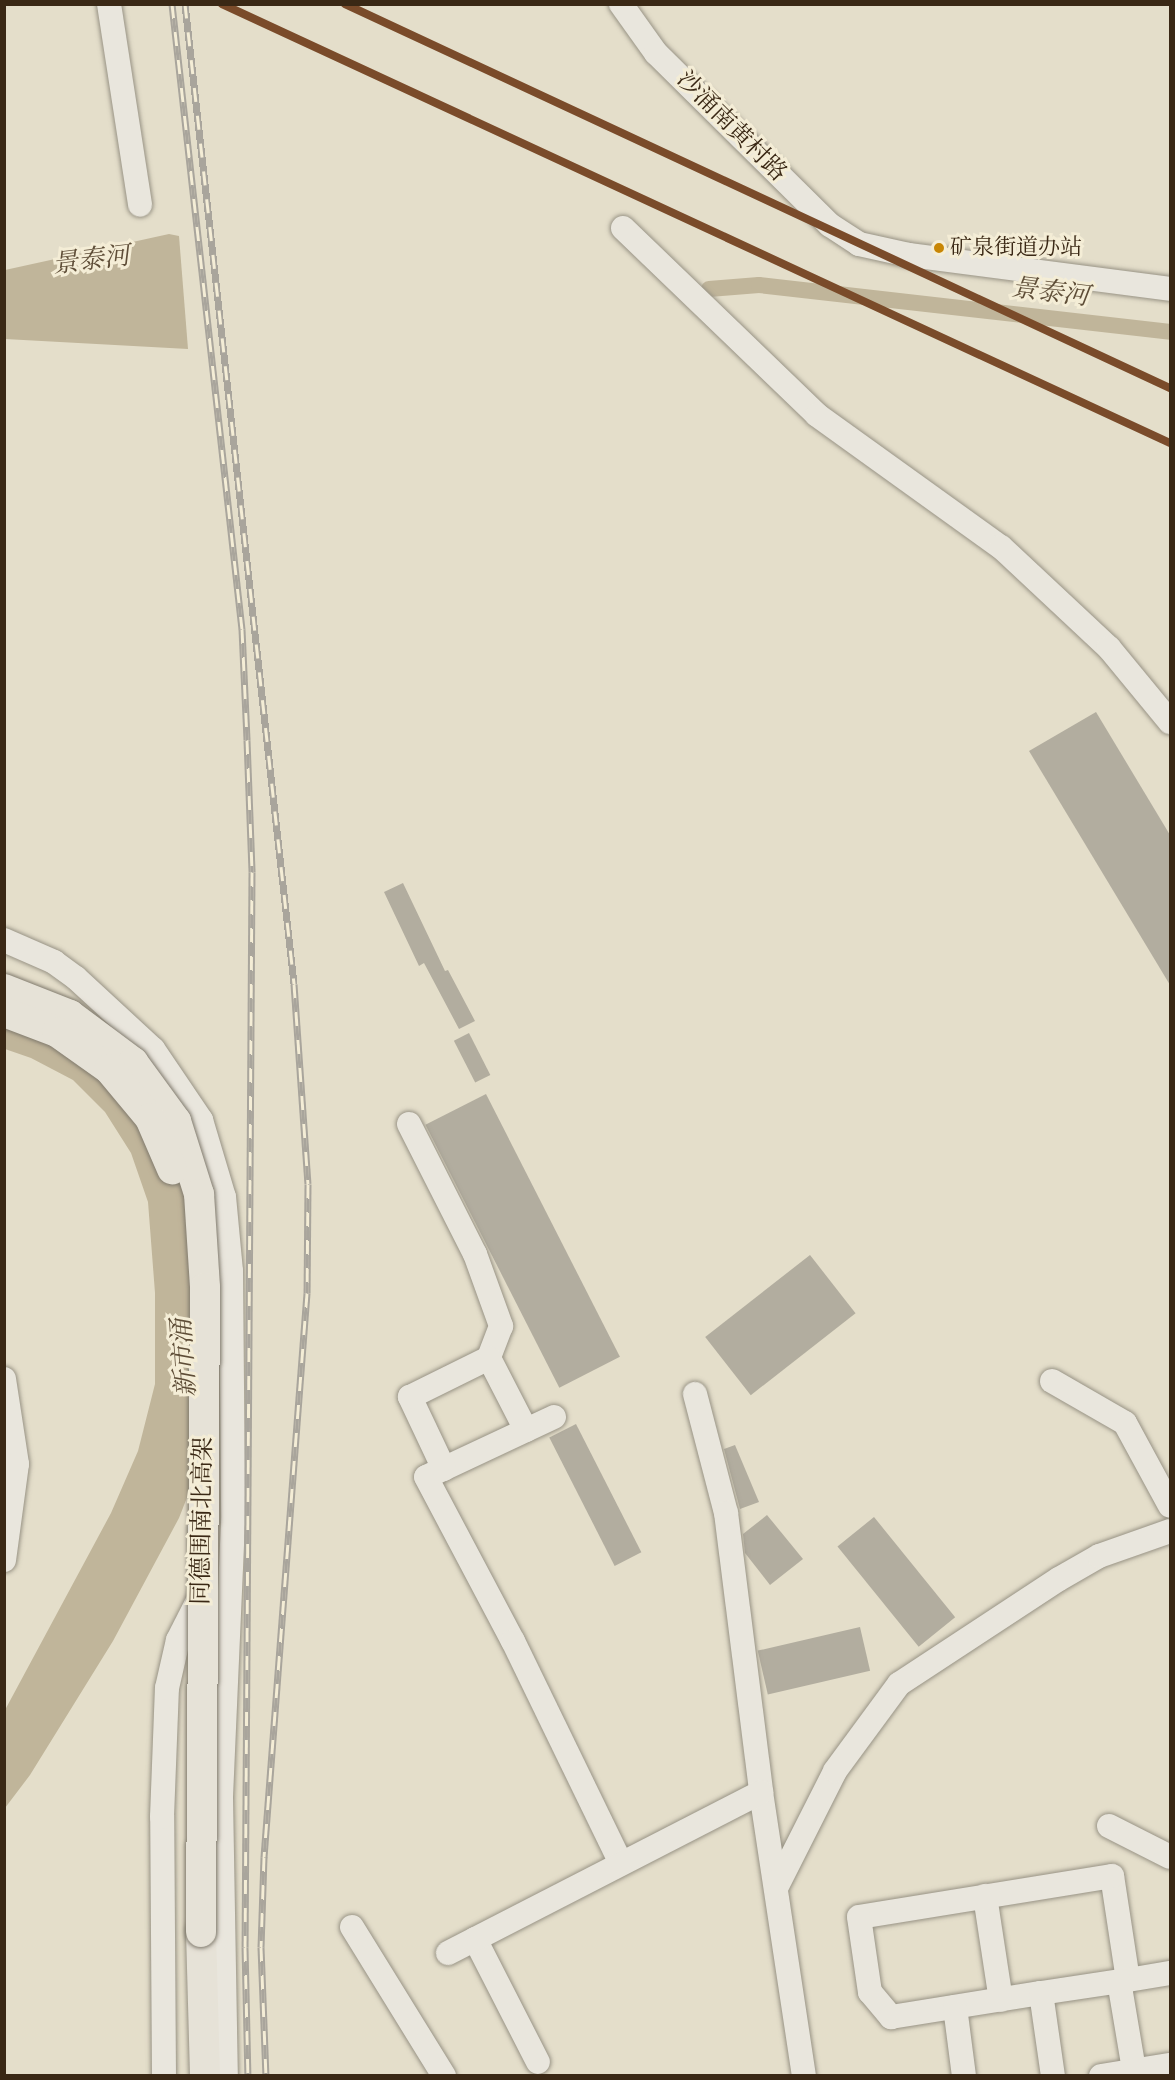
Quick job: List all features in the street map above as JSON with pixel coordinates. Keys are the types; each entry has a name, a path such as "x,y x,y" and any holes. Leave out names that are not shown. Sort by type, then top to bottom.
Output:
{"main road":[{"name":"同德围南北高架","path":"4,989 70,1015 133,1062 176,1121 199,1194 205,1288 192,1934 185,2076"},
{"name":"同德围南北高架","path":"4,1012 72,1041 126,1087 161,1138 180,1203 186,1305 192,1934 205,2076"}],"street":[{"path":"109,4 140,204"},
{"name":"沙涌南黄村路","path":"621,4 656,53 830,225 851,240 909,255 1170,289"},
{"path":"623,228 817,415 1000,547 1109,648 1170,722"},
{"path":"4,940 54,963 119,1014 153,1049 187,1095 207,1136 224,1197 229,1242 232,1567 223,1692 225,2076"},
{"path":"409,1124 475,1254 501,1326 489,1358 410,1397 444,1469"},
{"path":"489,1358 526,1430"},
{"path":"4,1378 17,1464 4,1560"},
{"path":"1052,1381 1125,1423 1170,1506"},
{"path":"695,1394 726,1513 761,1791 804,2076"},
{"path":"554,1417 426,1478 513,1641 621,1863"},
{"path":"164,2076 162,1817 170,1670 187,1620 218,1557 231,1471"},
{"path":"776,1888 835,1771 899,1684 1067,1574 1100,1556 1170,1531"},
{"path":"170,1670 180,1658 199,1659 217,1676 223,1692"},
{"path":"448,1953 761,1791"},
{"path":"1109,1826 1170,1857"},
{"path":"1135,2073 1124,1981 1112,1876 859,1917 870,1992 891,2017 1124,1981 1170,1973"},
{"path":"985,1896 1001,2000"},
{"path":"352,1928 444,2076"},
{"path":"475,1939 538,2062"},
{"path":"1041,1993 1053,2076"},
{"path":"955,2007 964,2076"},
{"path":"1101,2076 1135,2073 1170,2065"}],"water":[{"path":"169,234 179,236 188,349 5,339 5,270"},
{"name":"新市涌","path":"5,979 182,1117 211,1436 179,1518 113,1641 30,1775 5,1808 5,1710 111,1513 138,1451 155,1384 155,1293 148,1202 131,1153 105,1112 73,1080 31,1058 5,1049"}],"building":[{"path":"1096,712 1170,835 1170,985 1029,751"},
{"path":"403,883 445,971 448,970 475,1021 459,1029 424,963 419,966 384,892"},
{"path":"469,1033 490,1075 475,1083 454,1041"},
{"path":"486,1094 620,1357 559,1388 425,1125"},
{"path":"810,1255 856,1313 751,1395 705,1337"},
{"path":"576,1424 641,1552 615,1566 549,1438"},
{"path":"735,1445 759,1502 740,1509 724,1449"},
{"path":"767,1515 803,1559 770,1585 745,1553 743,1534"},
{"path":"874,1517 955,1617 919,1647 837,1547"},
{"path":"860,1627 870,1671 768,1694 758,1651"}],"waterway":[{"name":"景泰河","path":"709,289 759,285 1170,332"}],"railway":[{"path":"172,4 242,629 252,872 245,1947 248,2076"},
{"path":"185,4 294,984 308,1184 307,1293 264,1857 261,1947 266,2076"}],"transit line":[{"path":"222,4 1170,443"},
{"path":"345,4 1170,388"}],"place":[{"name":"矿泉街道办站","path":"939,248"}]}
